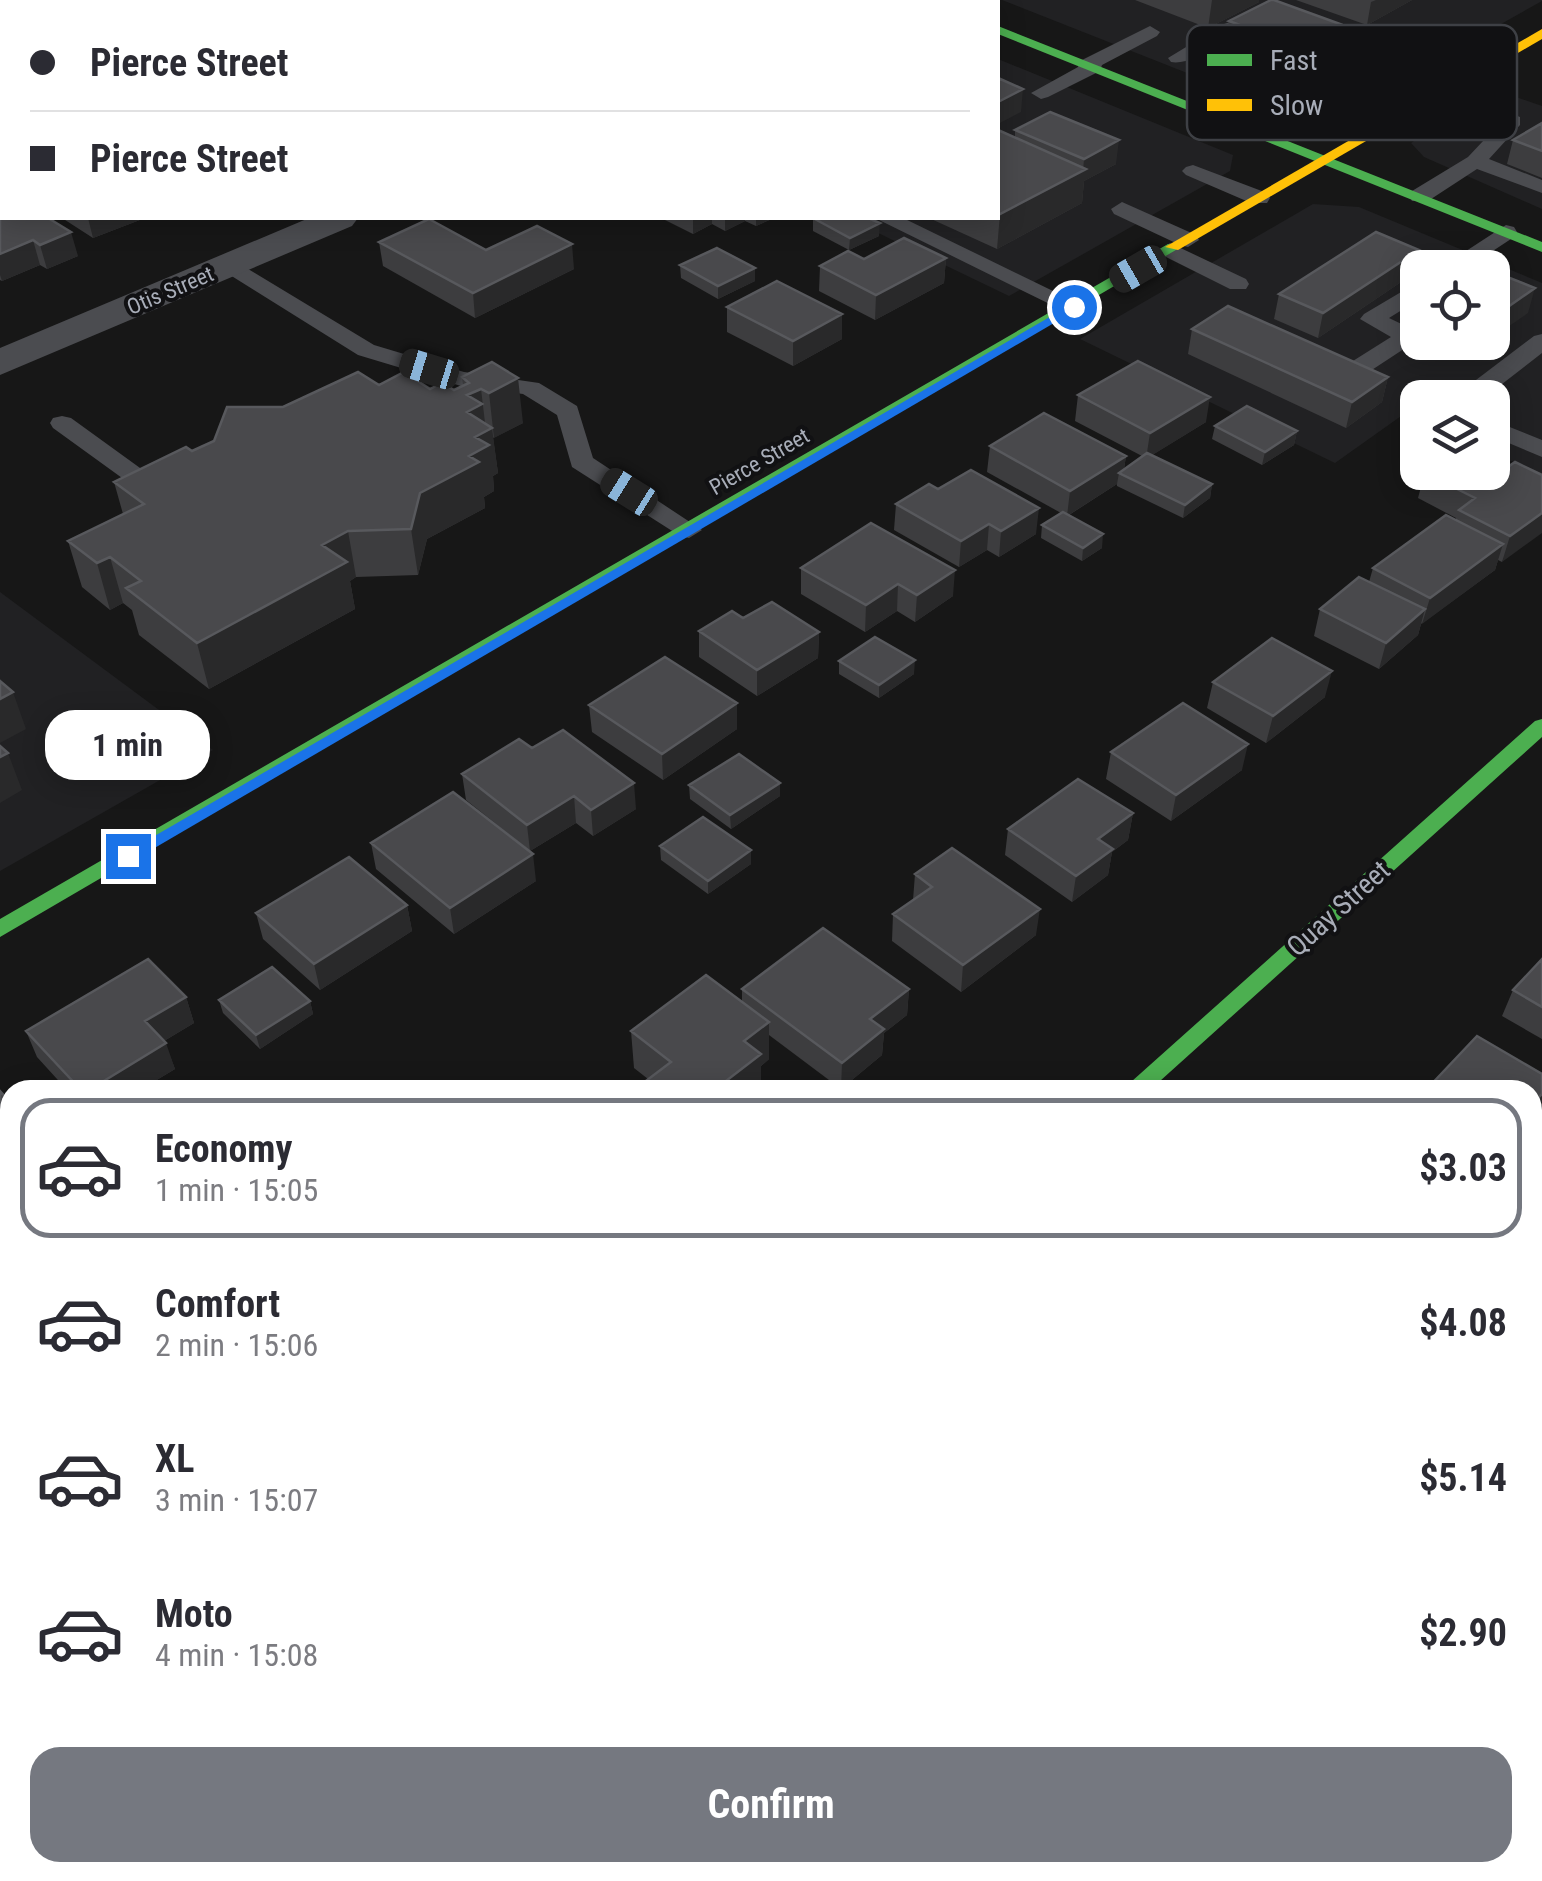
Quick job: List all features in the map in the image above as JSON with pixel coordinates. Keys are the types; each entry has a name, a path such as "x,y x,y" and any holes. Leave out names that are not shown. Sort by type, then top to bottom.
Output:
{"street":[{"path":"1000,31 1187,103"},
{"name":"Pierce Street","path":"1517,48 1542,33"},
{"path":"1281,140 1506,232 1537,240"},
{"name":"Pierce Street","path":"0,929 1359,140"},
{"name":"Otis Street","path":"0,364 335,220"},
{"name":"Quay Street","path":"1145,1080 1542,726"}],"lane":[{"path":"1241,25 1267,16 1304,25"},
{"path":"1042,93 1150,32"},
{"path":"1178,58 1187,53"},
{"path":"1420,196 1476,161 1499,140"},
{"path":"1476,161 1542,186"},
{"path":"1193,171 1259,198"},
{"path":"1122,209 1238,284"},
{"path":"890,220 1074,307"},
{"path":"1478,250 1506,232"},
{"path":"230,265 366,350 461,379 530,388 568,411 581,462 689,530"},
{"path":"1400,301 1372,319 1400,332"},
{"path":"1346,376 1400,341"},
{"path":"1491,380 1542,341"},
{"path":"62,423 138,478"},
{"path":"1510,435 1542,450"}],"shaded area":[{"path":"1002,0 1542,0 1499,25 1187,25 1187,73"},
{"path":"1000,60 1187,136 1187,140 1233,155 1230,171 1009,296 851,220 1000,220"},
{"path":"1517,97 1542,106 1542,209 1424,157 1411,143 1517,140"},
{"path":"1313,204 1359,207 1463,250 1400,250 1400,360 1510,360 1510,270 1542,283 1542,475 1510,461 1510,380 1400,380 1400,417 1335,463 1080,339"},
{"path":"0,592 213,750 0,871"}],"building":[{"path":"1274,0 1340,24 1240,25 1229,21"},
{"path":"1000,79 1023,89 1000,101"},
{"path":"1050,112 1119,140 1084,159 1015,130"},
{"path":"1542,123 1542,151 1513,140"},
{"path":"1000,131 1086,169 1000,214"},
{"path":"0,220 51,220 71,232 40,245 33,240 0,254"},
{"path":"431,220 486,250 537,226 572,244 473,293 379,242"},
{"path":"817,220 880,223 850,238"},
{"path":"1376,232 1419,250 1400,250 1400,262 1323,313 1279,294"},
{"path":"904,238 946,258 876,295 820,266 848,251 864,259"},
{"path":"717,248 755,268 718,286 680,265"},
{"path":"1510,278 1535,288 1510,305"},
{"path":"777,281 842,314 793,341 727,307"},
{"path":"1228,306 1388,377 1352,402 1192,329"},
{"path":"1138,361 1210,397 1150,433 1078,395"},
{"path":"492,362 518,378 489,393 481,389 467,395 482,404 467,412 492,428 475,437 489,445 469,456 479,462 420,493 411,529 348,531 322,545 347,562 197,643 126,588 141,581 110,557 97,563 68,541 144,504 114,482 186,447 192,451 214,441 227,407 283,407 358,372 379,385 404,372 430,389 442,383 454,390 469,383 462,377"},
{"path":"1247,406 1297,431 1265,452 1215,426"},
{"path":"1044,413 1126,456 1070,491 990,446"},
{"path":"1147,453 1212,484 1185,505 1119,473"},
{"path":"1515,462 1542,475 1542,513 1510,536 1459,510 1475,498 1459,490 1510,490 1510,466"},
{"path":"971,470 1039,508 1001,531 989,524 961,541 896,504 929,484 938,489"},
{"path":"1063,512 1103,534 1083,548 1042,525"},
{"path":"1446,515 1503,544 1430,598 1373,568"},
{"path":"871,523 955,570 917,595 898,584 866,605 801,568"},
{"path":"1359,577 1425,609 1386,643 1320,609"},
{"path":"772,602 819,632 757,670 699,631 732,611 743,618"},
{"path":"875,637 915,660 879,685 839,661"},
{"path":"1272,638 1332,671 1273,716 1213,682"},
{"path":"665,657 737,703 662,754 589,705"},
{"path":"0,681 13,692 0,699"},
{"path":"1183,703 1248,744 1176,795 1111,752"},
{"path":"563,730 634,783 591,810 574,796 527,825 462,774 519,739 532,748"},
{"path":"739,754 780,783 730,815 689,785"},
{"path":"1078,779 1133,813 1098,839 1113,849 1076,876 1008,829"},
{"path":"453,792 533,854 450,908 371,843"},
{"path":"703,817 751,850 708,881 660,846"},
{"path":"952,848 1040,909 963,965 893,914 932,887 915,874"},
{"path":"349,857 407,905 314,964 256,913"},
{"path":"823,928 909,989 870,1019 884,1029 842,1063 742,989"},
{"path":"148,959 186,997 145,1021 166,1043 105,1080 72,1080 26,1031"},
{"path":"1542,959 1542,1007 1513,990"},
{"path":"272,967 310,1001 256,1035 219,1000"},
{"path":"706,975 769,1022 744,1041 761,1054 727,1080 647,1080 671,1062 631,1031"},
{"path":"1477,1036 1542,1074 1542,1080 1435,1080"}],"traffic: fast":[{"path":"1000,31 1187,105"},
{"path":"1274,140 1542,247"},
{"path":"0,929 1173,247"},
{"path":"1145,1080 1542,726"}],"traffic: slow":[{"path":"1517,47 1542,33"},
{"path":"1173,247 1358,140"}],"route":[{"path":"128,856 1074,307"}]}
